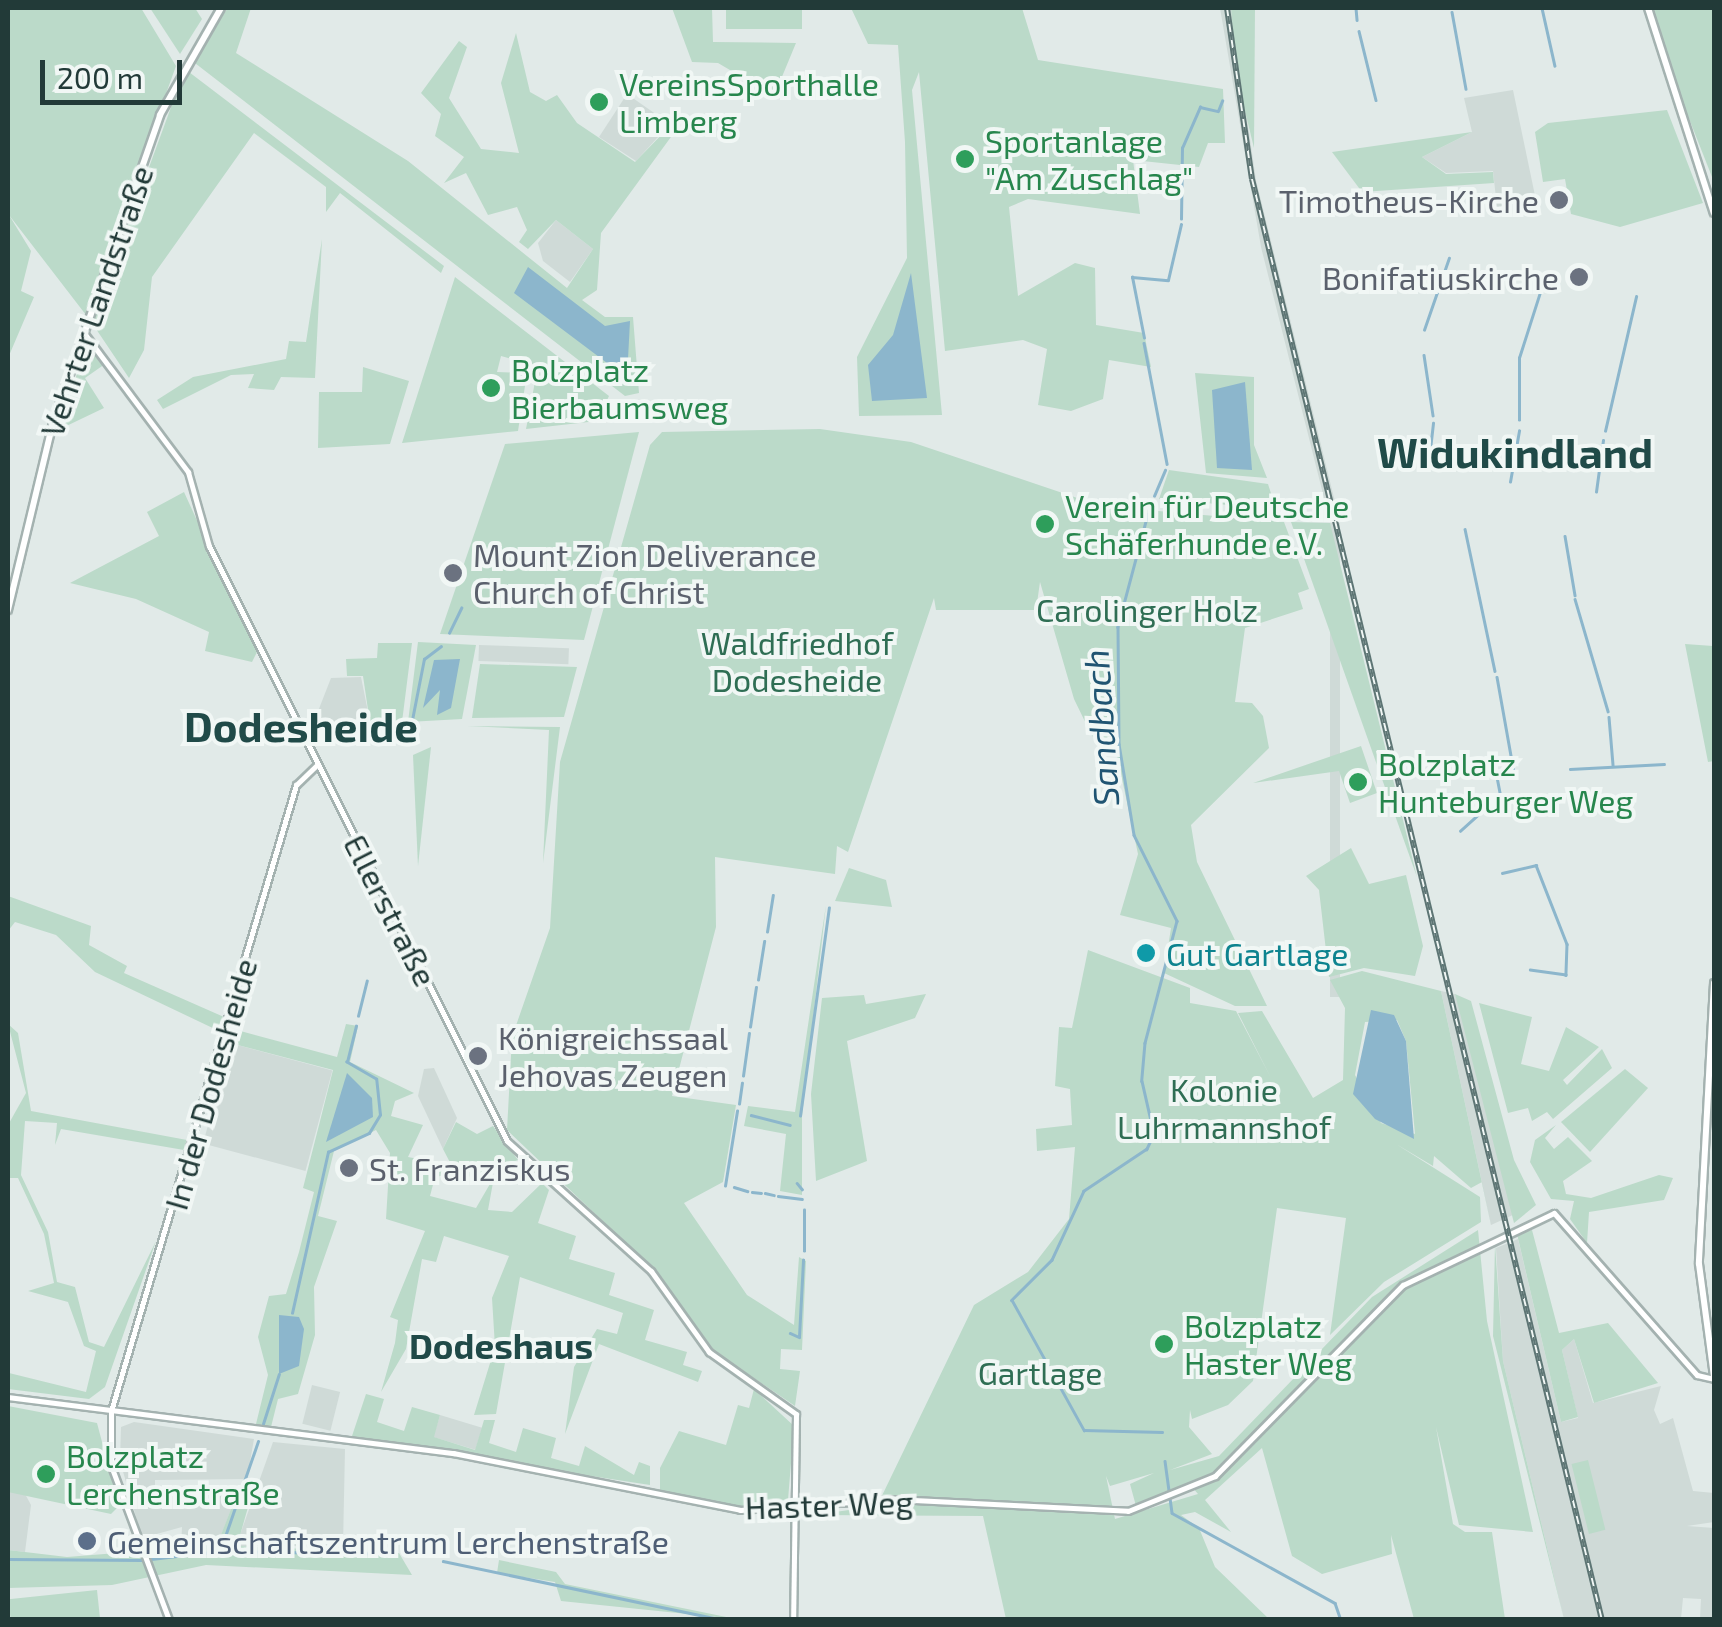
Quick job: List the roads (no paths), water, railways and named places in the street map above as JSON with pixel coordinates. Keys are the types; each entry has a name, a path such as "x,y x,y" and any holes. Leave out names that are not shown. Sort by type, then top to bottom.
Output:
{"main road":[{"name":"Vehrter Landstraße","path":"8,610 84,333 169,90 222,8"},
{"path":"1648,8 1714,213"},
{"path":"1714,983 1699,1264 1714,1378"}],"street":[{"name":"Ellerstraße","path":"84,333 188,472 209,546 507,1142 651,1271 709,1352 796,1414 794,1506"},
{"name":"In der Dodesheide","path":"169,1620 111,1466 111,1411 296,786 318,764"},
{"name":"Haster Weg","path":"8,1397 453,1452 740,1510 941,1500 1110,1513 1163,1504 1231,1462 1403,1285 1554,1213 1697,1375 1714,1378"},
{"path":"793,1620 794,1506"}],"water":[{"path":"528,267 605,326 630,321 627,378 514,293"},
{"path":"911,273 927,398 872,401 868,365 893,335"},
{"path":"1245,382 1252,470 1217,468 1212,390"},
{"path":"460,659 451,708 437,715 440,690 423,708 434,660"},
{"path":"1371,1010 1394,1015 1406,1041 1414,1139 1375,1119 1353,1094"},
{"path":"347,1073 372,1098 373,1117 326,1142"},
{"path":"279,1315 299,1317 304,1329 299,1366 279,1374"}],"waterway":[{"path":"1356,8 1357,20"},
{"path":"1542,8 1555,66"},
{"path":"1452,12 1466,89"},
{"path":"1359,31 1376,100"},
{"name":"Sandbach","path":"1181,219 1182,148 1200,107 1218,111 1222,101"},
{"name":"Sandbach","path":"1144,338 1132,277 1168,280 1181,224"},
{"path":"1424,330 1449,258"},
{"path":"1519,420 1519,358 1543,283"},
{"path":"1605,431 1636,297"},
{"name":"Sandbach","path":"1144,343 1167,464"},
{"path":"1424,355 1433,415"},
{"path":"1428,467 1433,423"},
{"path":"1510,482 1519,431"},
{"path":"1596,492 1603,440"},
{"name":"Sandbach","path":"1154,496 1165,470"},
{"name":"Sandbach","path":"1148,514 1118,627 1119,744 1134,835 1177,921 1145,1043 1142,1081 1154,1134 1147,1149 1084,1191 1052,1260 1012,1300 1084,1430 1162,1432"},
{"path":"1465,529 1495,671"},
{"path":"1565,536 1575,595"},
{"path":"1575,599 1608,711"},
{"path":"449,633 461,608"},
{"path":"412,720 424,659 441,646"},
{"path":"1497,677 1514,772"},
{"path":"1609,717 1613,765"},
{"path":"1570,769 1664,764"},
{"path":"1460,831 1500,795 1497,779"},
{"path":"1502,873 1536,865 1567,944 1566,975 1530,970"},
{"path":"767,932 773,895"},
{"path":"800,1116 829,908"},
{"path":"758,980 764,941"},
{"path":"358,1016 367,981"},
{"path":"750,1027 756,987"},
{"path":"292,1313 328,1152 369,1133 380,1115 376,1079 347,1062 356,1026"},
{"path":"743,1076 749,1033"},
{"path":"739,1104 742,1083"},
{"path":"725,1186 737,1111"},
{"path":"751,1115 790,1125"},
{"path":"797,1183 802,1189"},
{"path":"734,1187 747,1191"},
{"path":"752,1192 761,1193"},
{"path":"765,1193 774,1195"},
{"path":"778,1196 802,1199"},
{"path":"804,1210 804,1251"},
{"path":"790,1333 799,1337 803,1260"},
{"path":"263,1424 279,1374"},
{"path":"151,1559 220,1551 258,1441"},
{"name":"Sandbach","path":"1165,1461 1172,1513 1335,1603 1341,1620"},
{"path":"222,1551 395,1554"},
{"path":"8,1559 141,1560"},
{"path":"443,1561 723,1620"}],"railway":[{"path":"1227,8 1252,179 1602,1620"}],"place":[{"name":"VereinsSporthalle Limberg","path":"599,102"},
{"name":"Sportanlage \"Am Zuschlag\"","path":"965,159"},
{"name":"Timotheus-Kirche","path":"1559,200"},
{"name":"Bonifatiuskirche","path":"1579,277"},
{"name":"Bolzplatz Bierbaumsweg","path":"491,388"},
{"name":"Verein für Deutsche Schäferhunde e.V.","path":"1045,524"},
{"name":"Mount Zion Deliverance Church of Christ","path":"453,573"},
{"name":"Bolzplatz Hunteburger Weg","path":"1358,782"},
{"name":"Gut Gartlage","path":"1146,953"},
{"name":"Königreichssaal Jehovas Zeugen","path":"478,1056"},
{"name":"St. Franziskus","path":"349,1168"},
{"name":"Bolzplatz Haster Weg","path":"1164,1344"},
{"name":"Bolzplatz Lerchenstraße","path":"46,1474"},
{"name":"Gemeinschaftszentrum Lerchenstraße","path":"87,1541"}],"district":[{"name":"Widukindland","path":"1515,451"},
{"name":"Dodesheide","path":"301,725"},
{"name":"Dodeshaus","path":"501,1345"}],"park label":[{"name":"Carolinger Holz","path":"1147,609"},
{"name":"Waldfriedhof Dodesheide","path":"797,662"},
{"name":"Kolonie Luhrmannshof","path":"1224,1108"},
{"name":"Gartlage","path":"1040,1372"}]}
